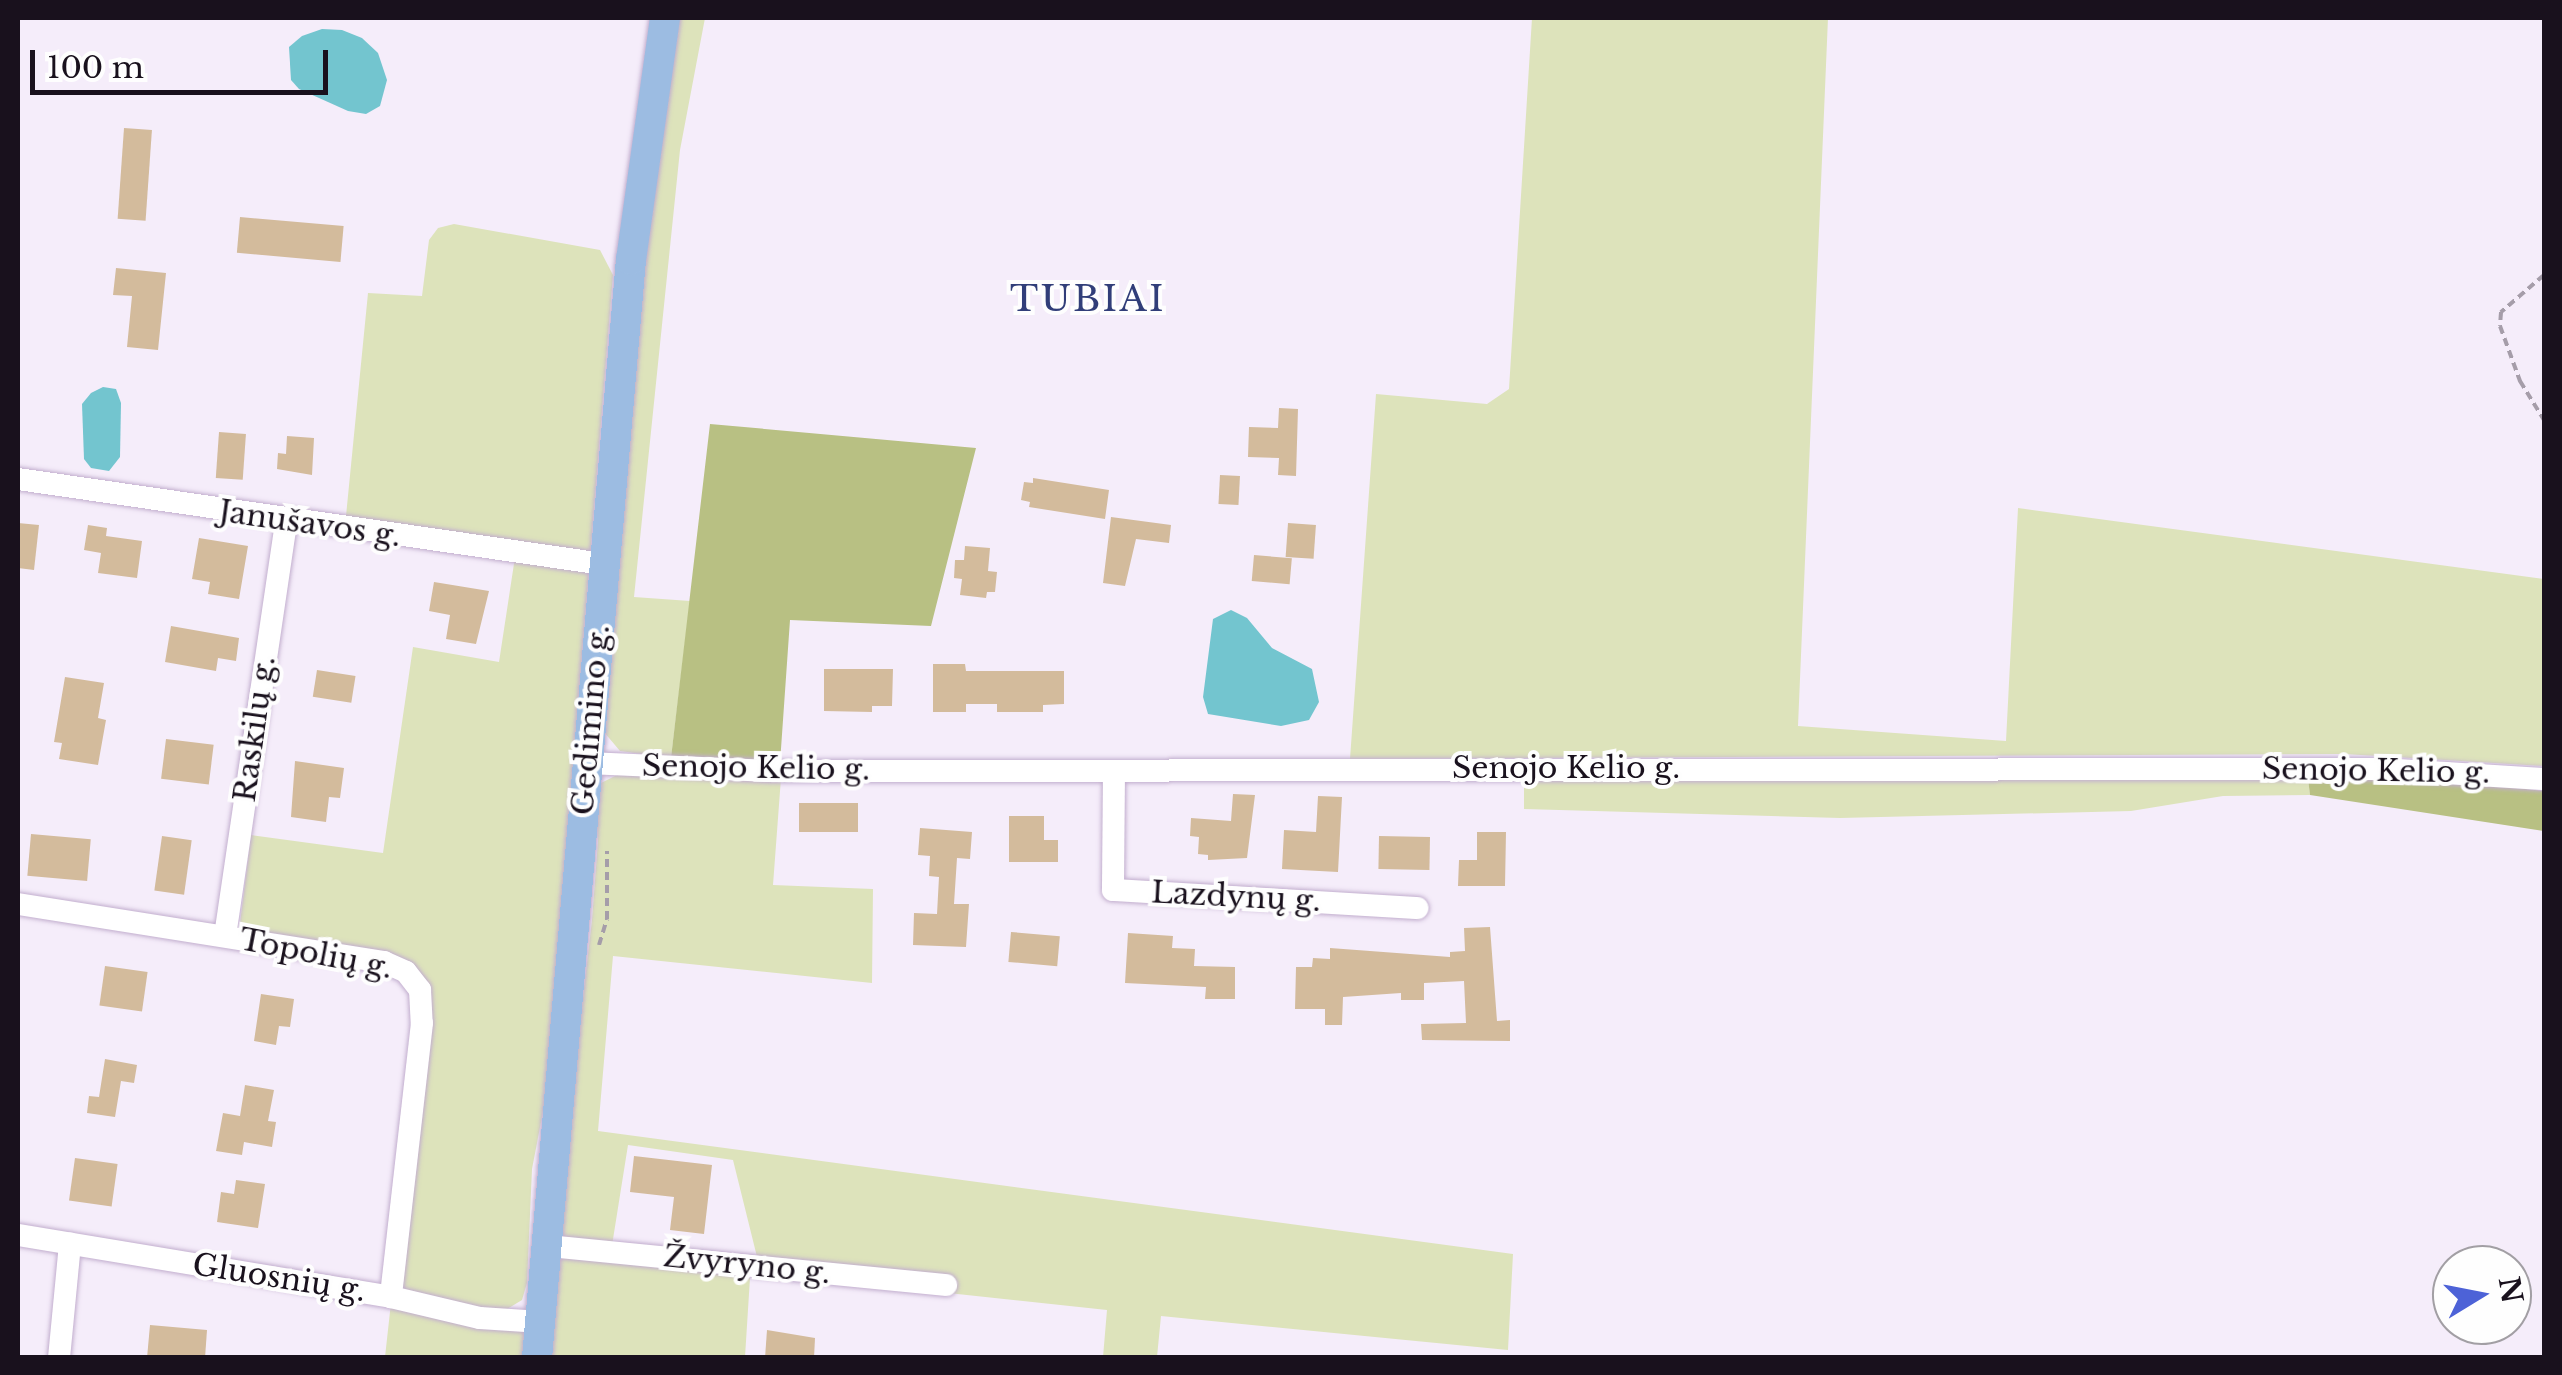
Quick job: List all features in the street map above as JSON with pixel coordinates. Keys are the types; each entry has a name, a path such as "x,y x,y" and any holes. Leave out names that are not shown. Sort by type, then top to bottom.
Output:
{"main road":[{"path":"648,18 654,83"},
{"path":"654,83 665,18"},
{"name":"Gedimino g.","path":"537,1358 603,564 632,248 654,83"}],"street":[{"name":"Janušavos g.","path":"18,479 286,522 603,564"},
{"name":"Raskilų g.","path":"225,936 286,522"},
{"name":"Senojo Kelio g.","path":"587,763 771,772 2361,768 2544,780"},
{"name":"Lazdynų g.","path":"1114,771 1113,890 1417,908"},
{"name":"Topolių g.","path":"18,904 384,962 406,972 420,990 422,1022 392,1297"},
{"name":"Gluosnių g.","path":"18,1236 392,1297 480,1318 540,1322"},
{"path":"59,1358 70,1244"},
{"name":"Žvyryno g.","path":"548,1246 946,1284"}],"path":[{"path":"2544,274 2501,312 2500,326 2520,381 2544,420"}],"green space":[{"path":"672,18 705,18 680,150 634,597 690,601 671,758 620,751 604,732 643,260"},
{"path":"1532,18 1828,18 1798,726 2006,741 2018,508 2544,579 2544,766 2344,754 1350,759 1376,394 1487,404 1509,389"},
{"path":"454,224 600,250 613,275 546,1096 532,1169 527,1283 522,1300 504,1311 541,1322 537,1357 385,1357 422,1023 406,972 239,931 251,835 383,853 413,647 499,662 517,544 346,516 368,293 422,296 429,240 438,228"},
{"path":"710,424 976,448 931,626 790,620 780,763 671,758"},
{"path":"619,774 781,778 773,885 873,889 872,983 613,956 598,1131 1513,1254 1508,1350 1161,1316 1157,1357 1103,1357 1107,1310 761,1273 733,1160 628,1145 610,1258 750,1278 745,1357 541,1358 592,920 598,841 595,800 601,783"},
{"path":"1524,778 2308,779 2310,795 2223,796 2131,811 1840,818 1524,809"},
{"path":"2420,778 2544,791 2544,831 2310,795 2308,779"}],"water":[{"path":"322,29 342,30 362,38 378,53 387,80 380,106 366,114 348,111 299,89 291,80 289,47 302,36"},
{"path":"103,387 116,389 121,403 120,457 109,471 91,468 84,459 82,404"},
{"path":"1231,610 1247,618 1272,648 1312,669 1319,702 1309,720 1281,726 1208,714 1203,697 1213,619"}],"building":[{"path":"124,128 152,130 146,221 118,219"},
{"path":"240,217 344,226 340,262 237,253"},
{"path":"116,268 166,273 158,350 127,347 132,296 113,295"},
{"path":"1279,408 1298,409 1296,476 1278,475 1279,458 1248,457 1249,427 1278,428"},
{"path":"219,432 246,434 243,480 216,478"},
{"path":"287,436 314,438 312,475 277,469 278,453 286,454"},
{"path":"1220,475 1240,476 1238,505 1218,504"},
{"path":"1033,478 1109,490 1105,519 1029,507 1030,502 1021,500 1024,482 1033,483"},
{"path":"1111,517 1171,525 1169,543 1136,539 1125,586 1103,583"},
{"path":"18,523 39,525 34,570 18,568"},
{"path":"1288,523 1316,525 1314,559 1286,557"},
{"path":"88,525 107,528 106,536 142,541 137,578 98,573 101,553 84,550"},
{"path":"199,538 248,546 239,599 208,594 210,582 192,579"},
{"path":"965,546 990,548 988,571 997,572 995,592 987,592 986,598 960,595 962,579 954,578 955,560 964,560"},
{"path":"1254,555 1292,558 1290,584 1252,581"},
{"path":"434,582 489,591 476,644 446,639 450,615 429,611"},
{"path":"171,626 239,638 236,661 218,658 216,671 165,662"},
{"path":"933,664 965,664 966,671 1064,671 1064,704 1043,705 1043,712 997,712 997,704 966,704 966,712 933,712"},
{"path":"824,669 893,669 892,706 872,706 872,712 824,711"},
{"path":"317,670 356,676 351,703 313,697"},
{"path":"65,677 104,683 98,718 106,720 98,765 59,759 62,743 54,742"},
{"path":"166,739 214,745 209,785 161,779"},
{"path":"295,761 344,768 340,798 329,797 326,822 291,817"},
{"path":"1233,794 1255,795 1247,858 1208,860 1208,855 1198,854 1199,837 1190,836 1191,818 1231,821"},
{"path":"1318,796 1342,797 1338,872 1282,869 1284,830 1316,832"},
{"path":"799,803 858,803 858,832 799,832"},
{"path":"1009,816 1044,816 1044,840 1058,840 1058,862 1009,862"},
{"path":"920,828 972,832 970,859 957,858 954,904 969,904 966,947 913,945 914,913 937,914 939,877 929,876 930,856 918,855"},
{"path":"1477,832 1506,832 1505,886 1458,886 1459,860 1477,860"},
{"path":"31,834 91,839 87,881 27,876"},
{"path":"162,836 192,840 184,895 154,890"},
{"path":"1379,836 1430,837 1429,870 1378,869"},
{"path":"1490,927 1497,1021 1510,1020 1510,1041 1422,1040 1421,1024 1466,1023 1464,981 1424,983 1424,1000 1401,1000 1401,993 1343,997 1342,1025 1325,1025 1325,1009 1295,1009 1296,967 1312,967 1313,958 1330,959 1330,948 1450,957 1450,952 1465,951 1464,928"},
{"path":"1011,932 1060,936 1057,966 1008,962"},
{"path":"1128,933 1173,936 1172,948 1195,949 1194,966 1235,967 1235,999 1205,999 1206,987 1125,983"},
{"path":"105,966 148,972 142,1012 99,1006"},
{"path":"261,994 294,999 290,1027 279,1026 276,1045 254,1041"},
{"path":"105,1059 137,1065 134,1083 121,1081 115,1117 87,1113 89,1096 99,1097"},
{"path":"245,1085 274,1090 268,1121 276,1122 272,1147 244,1142 242,1155 216,1151 223,1113 240,1116"},
{"path":"634,1156 712,1165 704,1234 670,1230 674,1197 630,1192"},
{"path":"75,1158 118,1164 112,1207 69,1201"},
{"path":"236,1180 265,1184 258,1228 217,1222 221,1192 234,1194"},
{"path":"150,1325 207,1330 205,1358 147,1358"},
{"path":"767,1330 815,1338 814,1358 765,1358"}],"district":[{"name":"TUBIAI","path":"1088,299"}]}
